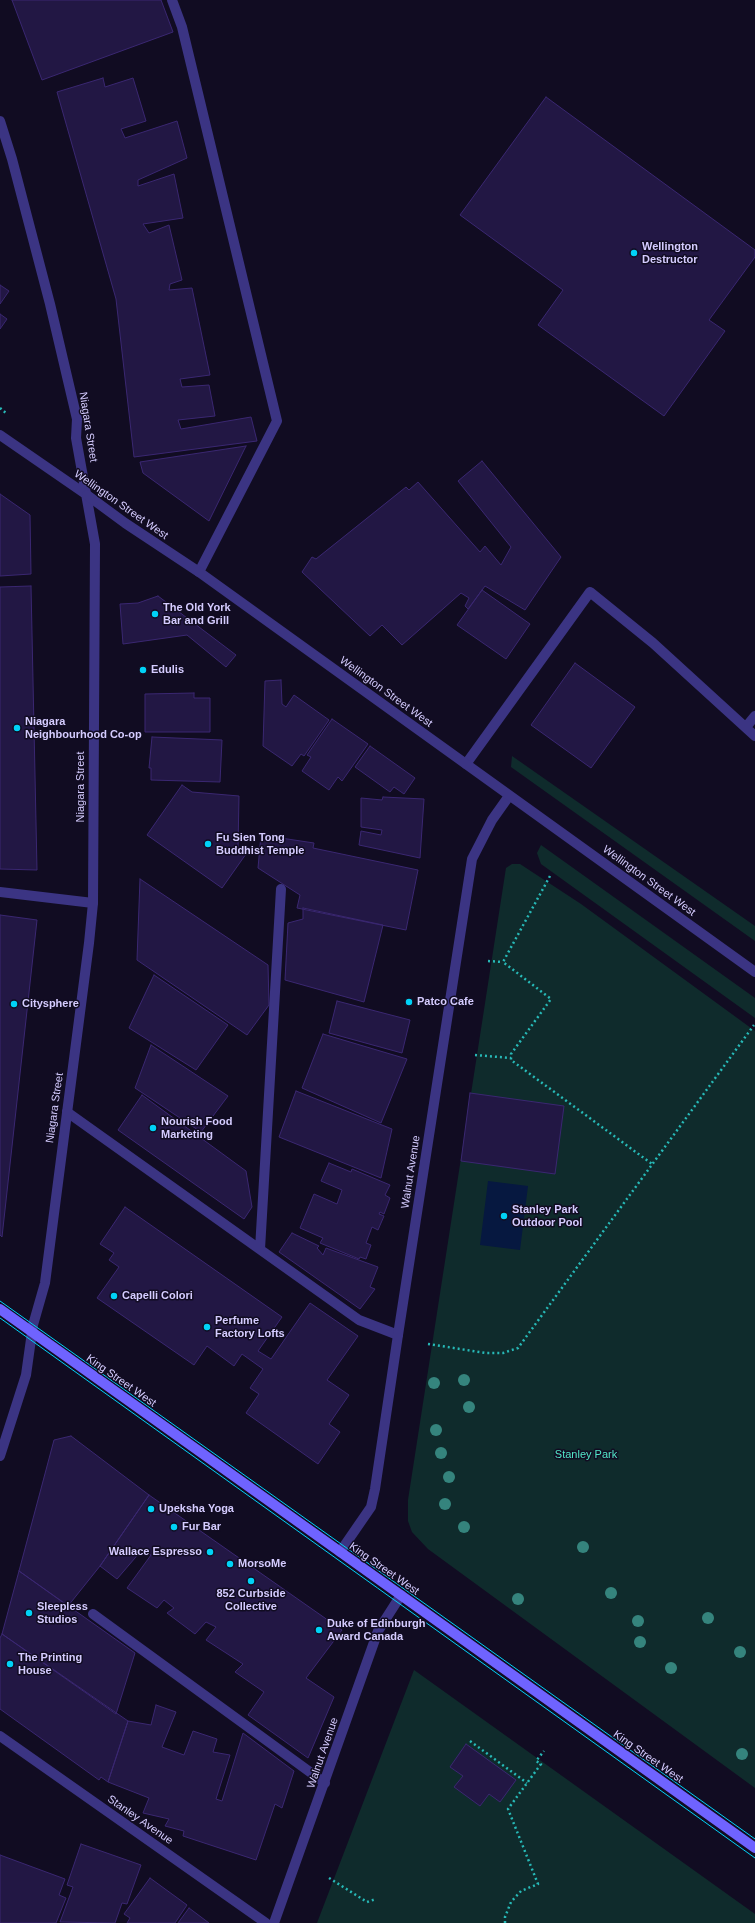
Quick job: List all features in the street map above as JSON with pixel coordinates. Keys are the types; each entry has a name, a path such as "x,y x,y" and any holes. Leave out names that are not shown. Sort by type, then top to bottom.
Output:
{"main road":[{"name":"King Street West","path":"0,1309 755,1848"}],"street":[{"path":"172,0 182,27 277,421 199,572"},
{"name":"Niagara Street","path":"0,121 12,159 54,320 77,420 76,438 95,544 92,903 90,943 44,1283 32,1333 26,1375 0,1456"},
{"name":"Wellington Street West","path":"0,435 125,523 199,572 755,972"},
{"path":"466,764 590,592 653,643 755,736"},
{"path":"746,727 755,716"},
{"name":"Walnut Avenue","path":"340,1552 371,1507 375,1489 472,859 492,820 509,796"},
{"path":"260,1249 281,889"},
{"path":"0,892 92,903"},
{"path":"67,1112 359,1320 398,1334"},
{"name":"Walnut Avenue","path":"274,1923 378,1631 401,1595"},
{"path":"93,1614 325,1783"},
{"name":"Stanley Avenue","path":"0,1736 266,1923"}],"path":[{"path":"503,962 550,876"},
{"path":"488,961 503,962 551,999 511,1054 511,1058"},
{"path":"428,1344 486,1353 503,1353 518,1348 754,1025"},
{"path":"475,1055 511,1058 515,1063 652,1164"},
{"path":"470,1741 527,1783"},
{"path":"505,1923 505,1917 510,1902 521,1891 538,1884 508,1809 541,1764 536,1761 544,1751"},
{"path":"329,1878 367,1902 376,1899"}],"green space":[{"path":"512,756 755,926 755,941 511,767"},
{"path":"541,845 755,998 755,1018 541,864 537,853"},
{"name":"Stanley Park","path":"512,864 520,864 581,904 755,1031 755,1788 428,1549 412,1532 408,1521 408,1500 506,868"},
{"path":"414,1670 755,1914 755,1923 317,1923"}],"water":[{"name":"Stanley Park Outdoor Pool","path":"488,1181 528,1186 520,1250 480,1245"}],"building":[{"path":"12,0 161,0 173,32 42,80"},
{"path":"103,78 105,87 133,78 146,121 121,129 125,138 177,121 187,158 138,180 138,186 174,174 183,218 143,224 149,233 169,225 182,280 170,284 169,290 192,288 210,375 180,379 182,387 209,385 215,416 178,420 181,429 251,417 257,441 134,457 116,299 57,92"},
{"name":"Wellington Destructor","path":"546,97 755,250 755,257 709,320 725,331 664,416 538,325 563,290 460,215"},
{"path":"0,285 9,291 0,304"},
{"path":"0,314 7,319 0,329"},
{"path":"246,446 209,521 143,473 140,462"},
{"path":"482,461 561,557 525,610 485,586 468,609 465,606 469,598 461,593 402,645 382,625 370,636 302,572 312,557 316,559 406,487 409,490 418,482 480,552 485,546 501,565 511,547 458,481"},
{"path":"0,494 30,515 31,574 0,576"},
{"name":"Niagara Neighbourhood Co-op","path":"31,586 37,870 0,869 0,587"},
{"path":"482,590 530,624 506,659 457,625"},
{"path":"158,596 236,655 226,667 187,635 123,644 120,604 138,603"},
{"path":"575,663 635,707 591,768 531,725"},
{"path":"281,680 282,704 286,707 294,695 329,720 304,756 301,754 292,766 263,746 265,681"},
{"path":"194,693 194,698 210,698 210,732 145,732 145,694"},
{"path":"332,719 368,744 342,781 338,777 329,790 302,771 311,757 307,755"},
{"path":"152,737 222,740 220,782 151,780 151,768 149,768"},
{"path":"370,746 415,778 404,794 394,787 390,792 355,767"},
{"path":"182,785 192,792 239,796 238,848 246,854 222,888 147,835"},
{"path":"383,797 424,799 420,858 359,845 361,831 381,835 382,830 361,827 361,798 382,800"},
{"path":"261,835 314,843 313,848 418,870 406,930 297,908 300,895 258,868"},
{"path":"140,879 268,965 269,1005 247,1035 137,960"},
{"path":"303,908 383,925 364,1002 285,980 288,923 303,919"},
{"name":"Citysphere","path":"0,915 37,920 2,1237 0,1235"},
{"path":"154,975 228,1025 196,1070 129,1028"},
{"path":"337,1001 410,1020 402,1053 329,1033"},
{"path":"323,1034 407,1059 381,1123 302,1088"},
{"path":"151,1045 228,1096 201,1132 135,1088"},
{"path":"296,1091 392,1129 381,1178 279,1137"},
{"path":"470,1093 564,1106 555,1174 461,1161"},
{"path":"142,1095 246,1171 252,1207 244,1219 118,1130"},
{"path":"329,1163 351,1172 352,1169 390,1185 385,1195 390,1198 384,1214 380,1212 379,1214 384,1216 378,1230 372,1227 366,1243 371,1245 366,1259 360,1257 359,1259 320,1243 323,1238 300,1228 314,1194 337,1204 342,1190 321,1181"},
{"name":"Perfume Factory Lofts","path":"125,1207 282,1317 258,1351 271,1359 310,1303 358,1336 327,1380 349,1395 329,1424 340,1432 318,1464 246,1413 259,1394 250,1388 263,1369 242,1354 234,1366 207,1346 194,1365 97,1298 119,1267 109,1260 114,1253 100,1244"},
{"path":"292,1233 319,1246 317,1248 323,1255 326,1248 378,1267 370,1287 375,1289 360,1309 279,1252"},
{"path":"71,1436 149,1495 100,1566 68,1606 19,1571 54,1440"},
{"path":"149,1495 342,1630 306,1678 334,1697 308,1758 248,1715 264,1692 235,1672 243,1664 206,1640 216,1627 206,1622 195,1634 167,1613 174,1608 164,1600 157,1608 127,1588 151,1555 141,1551 117,1579 100,1566"},
{"path":"19,1571 135,1653 116,1714 2,1634"},
{"path":"2,1634 128,1721 108,1782 101,1777 99,1780 0,1709 0,1638"},
{"path":"156,1705 176,1712 162,1747 184,1755 193,1731 217,1739 213,1752 230,1755 216,1799 222,1801 243,1733 294,1771 282,1808 275,1804 256,1860 183,1836 184,1831 165,1826 169,1819 143,1813 149,1798 108,1782 128,1721 151,1725"},
{"path":"466,1744 516,1780 500,1802 489,1794 480,1806 454,1787 463,1776 450,1767"},
{"path":"81,1844 141,1865 127,1904 122,1903 115,1923 60,1922 73,1887 67,1885"},
{"path":"0,1855 65,1879 59,1895 66,1898 56,1923 0,1923"},
{"path":"150,1878 187,1905 175,1923 127,1923 130,1918 124,1914"},
{"path":"189,1908 209,1923 178,1923"}],"tram line":[{"path":"0,1301 755,1839"},
{"path":"0,1318 755,1858"}],"place":[{"name":"Wellington Destructor","path":"634,253"},
{"name":"The Old York Bar and Grill","path":"155,614"},
{"name":"Edulis","path":"143,670"},
{"name":"Niagara Neighbourhood Co-op","path":"17,728"},
{"name":"Fu Sien Tong Buddhist Temple","path":"208,844"},
{"name":"Patco Cafe","path":"409,1002"},
{"name":"Citysphere","path":"14,1004"},
{"name":"Nourish Food Marketing","path":"153,1128"},
{"name":"Stanley Park Outdoor Pool","path":"504,1216"},
{"name":"Capelli Colori","path":"114,1296"},
{"name":"Perfume Factory Lofts","path":"207,1327"},
{"name":"Upeksha Yoga","path":"151,1509"},
{"name":"Fur Bar","path":"174,1527"},
{"name":"Wallace Espresso","path":"210,1552"},
{"name":"MorsoMe","path":"230,1564"},
{"name":"852 Curbside Collective","path":"251,1581"},
{"name":"Sleepless Studios","path":"29,1613"},
{"name":"Duke of Edinburgh Award Canada","path":"319,1630"},
{"name":"The Printing House","path":"10,1664"}]}
